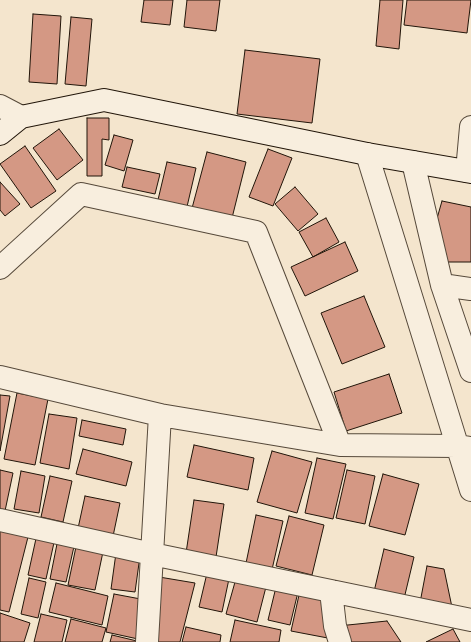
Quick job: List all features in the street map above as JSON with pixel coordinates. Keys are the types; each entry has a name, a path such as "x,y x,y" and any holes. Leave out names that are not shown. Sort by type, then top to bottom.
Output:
{"street":[{"path":"0,134 21,117 104,100 367,154 469,172 471,127"},
{"path":"0,106 21,117"},
{"path":"367,154 464,447 471,490"},
{"path":"413,162 442,285 471,371"},
{"path":"0,268 81,194 256,232 340,445"},
{"path":"442,285 471,289"},
{"path":"0,377 160,415 340,445 464,447"},
{"path":"147,642 160,415"},
{"path":"0,520 152,554 471,620"},
{"path":"331,591 335,626 340,642"}],"building":[{"path":"144,0 173,0 170,25 141,22"},
{"path":"187,0 220,0 216,31 184,27"},
{"path":"380,0 403,0 399,49 376,46"},
{"path":"407,0 471,0 467,33 404,25"},
{"path":"33,14 61,16 57,84 29,82"},
{"path":"71,17 92,19 86,86 65,84"},
{"path":"245,50 320,59 312,123 237,114"},
{"path":"87,118 109,118 109,140 102,139 102,176 87,176"},
{"path":"59,129 83,160 57,180 33,148"},
{"path":"114,135 133,140 124,171 105,165"},
{"path":"25,146 56,191 31,208 0,164"},
{"path":"268,149 292,158 273,206 249,197"},
{"path":"207,152 246,162 231,222 191,212"},
{"path":"167,162 196,168 186,211 157,204"},
{"path":"127,167 160,174 155,194 122,187"},
{"path":"0,182 20,204 5,216 0,210"},
{"path":"295,187 318,214 298,231 275,204"},
{"path":"442,201 471,207 471,262 446,262 436,222"},
{"path":"326,218 339,242 313,257 299,232"},
{"path":"345,242 358,271 305,296 291,267"},
{"path":"364,296 385,347 342,364 321,313"},
{"path":"389,374 402,413 346,431 334,392"},
{"path":"17,393 48,399 35,465 4,459"},
{"path":"0,395 10,396 0,451"},
{"path":"49,414 77,418 69,469 40,463"},
{"path":"82,420 126,429 123,445 79,436"},
{"path":"194,445 254,458 248,490 187,477"},
{"path":"83,449 132,462 126,486 76,474"},
{"path":"272,451 312,462 297,513 257,502"},
{"path":"317,458 346,464 333,519 305,513"},
{"path":"0,470 13,473 5,511 0,510"},
{"path":"347,470 375,476 365,524 336,518"},
{"path":"21,471 45,476 39,513 14,509"},
{"path":"383,474 419,484 405,535 369,526"},
{"path":"50,476 72,481 63,522 41,517"},
{"path":"85,496 120,503 112,541 77,533"},
{"path":"194,500 224,504 216,557 186,553"},
{"path":"256,515 283,521 271,574 245,568"},
{"path":"289,516 324,525 312,575 276,566"},
{"path":"0,530 28,537 9,612 0,610"},
{"path":"37,534 55,538 46,579 28,575"},
{"path":"58,539 75,542 66,582 50,579"},
{"path":"77,542 104,547 95,590 68,585"},
{"path":"384,549 414,557 403,603 373,596"},
{"path":"116,553 140,556 135,592 111,589"},
{"path":"427,566 444,569 453,612 419,608"},
{"path":"208,569 230,574 222,612 199,607"},
{"path":"237,575 267,583 257,622 226,614"},
{"path":"159,577 195,583 180,642 154,642"},
{"path":"29,578 46,582 38,618 21,614"},
{"path":"56,583 108,596 102,625 49,612"},
{"path":"277,583 299,588 290,625 268,620"},
{"path":"301,586 328,592 333,639 291,631"},
{"path":"114,594 146,600 138,639 106,632"},
{"path":"0,613 30,623 24,642 0,642"},
{"path":"41,614 67,620 62,642 34,642"},
{"path":"71,619 106,628 102,642 65,642"},
{"path":"235,620 281,630 279,642 230,642"},
{"path":"387,621 401,642 345,642 338,626"},
{"path":"186,627 221,635 220,642 182,642"},
{"path":"453,629 460,642 426,642"},
{"path":"112,635 137,641 137,642 110,642"}]}
